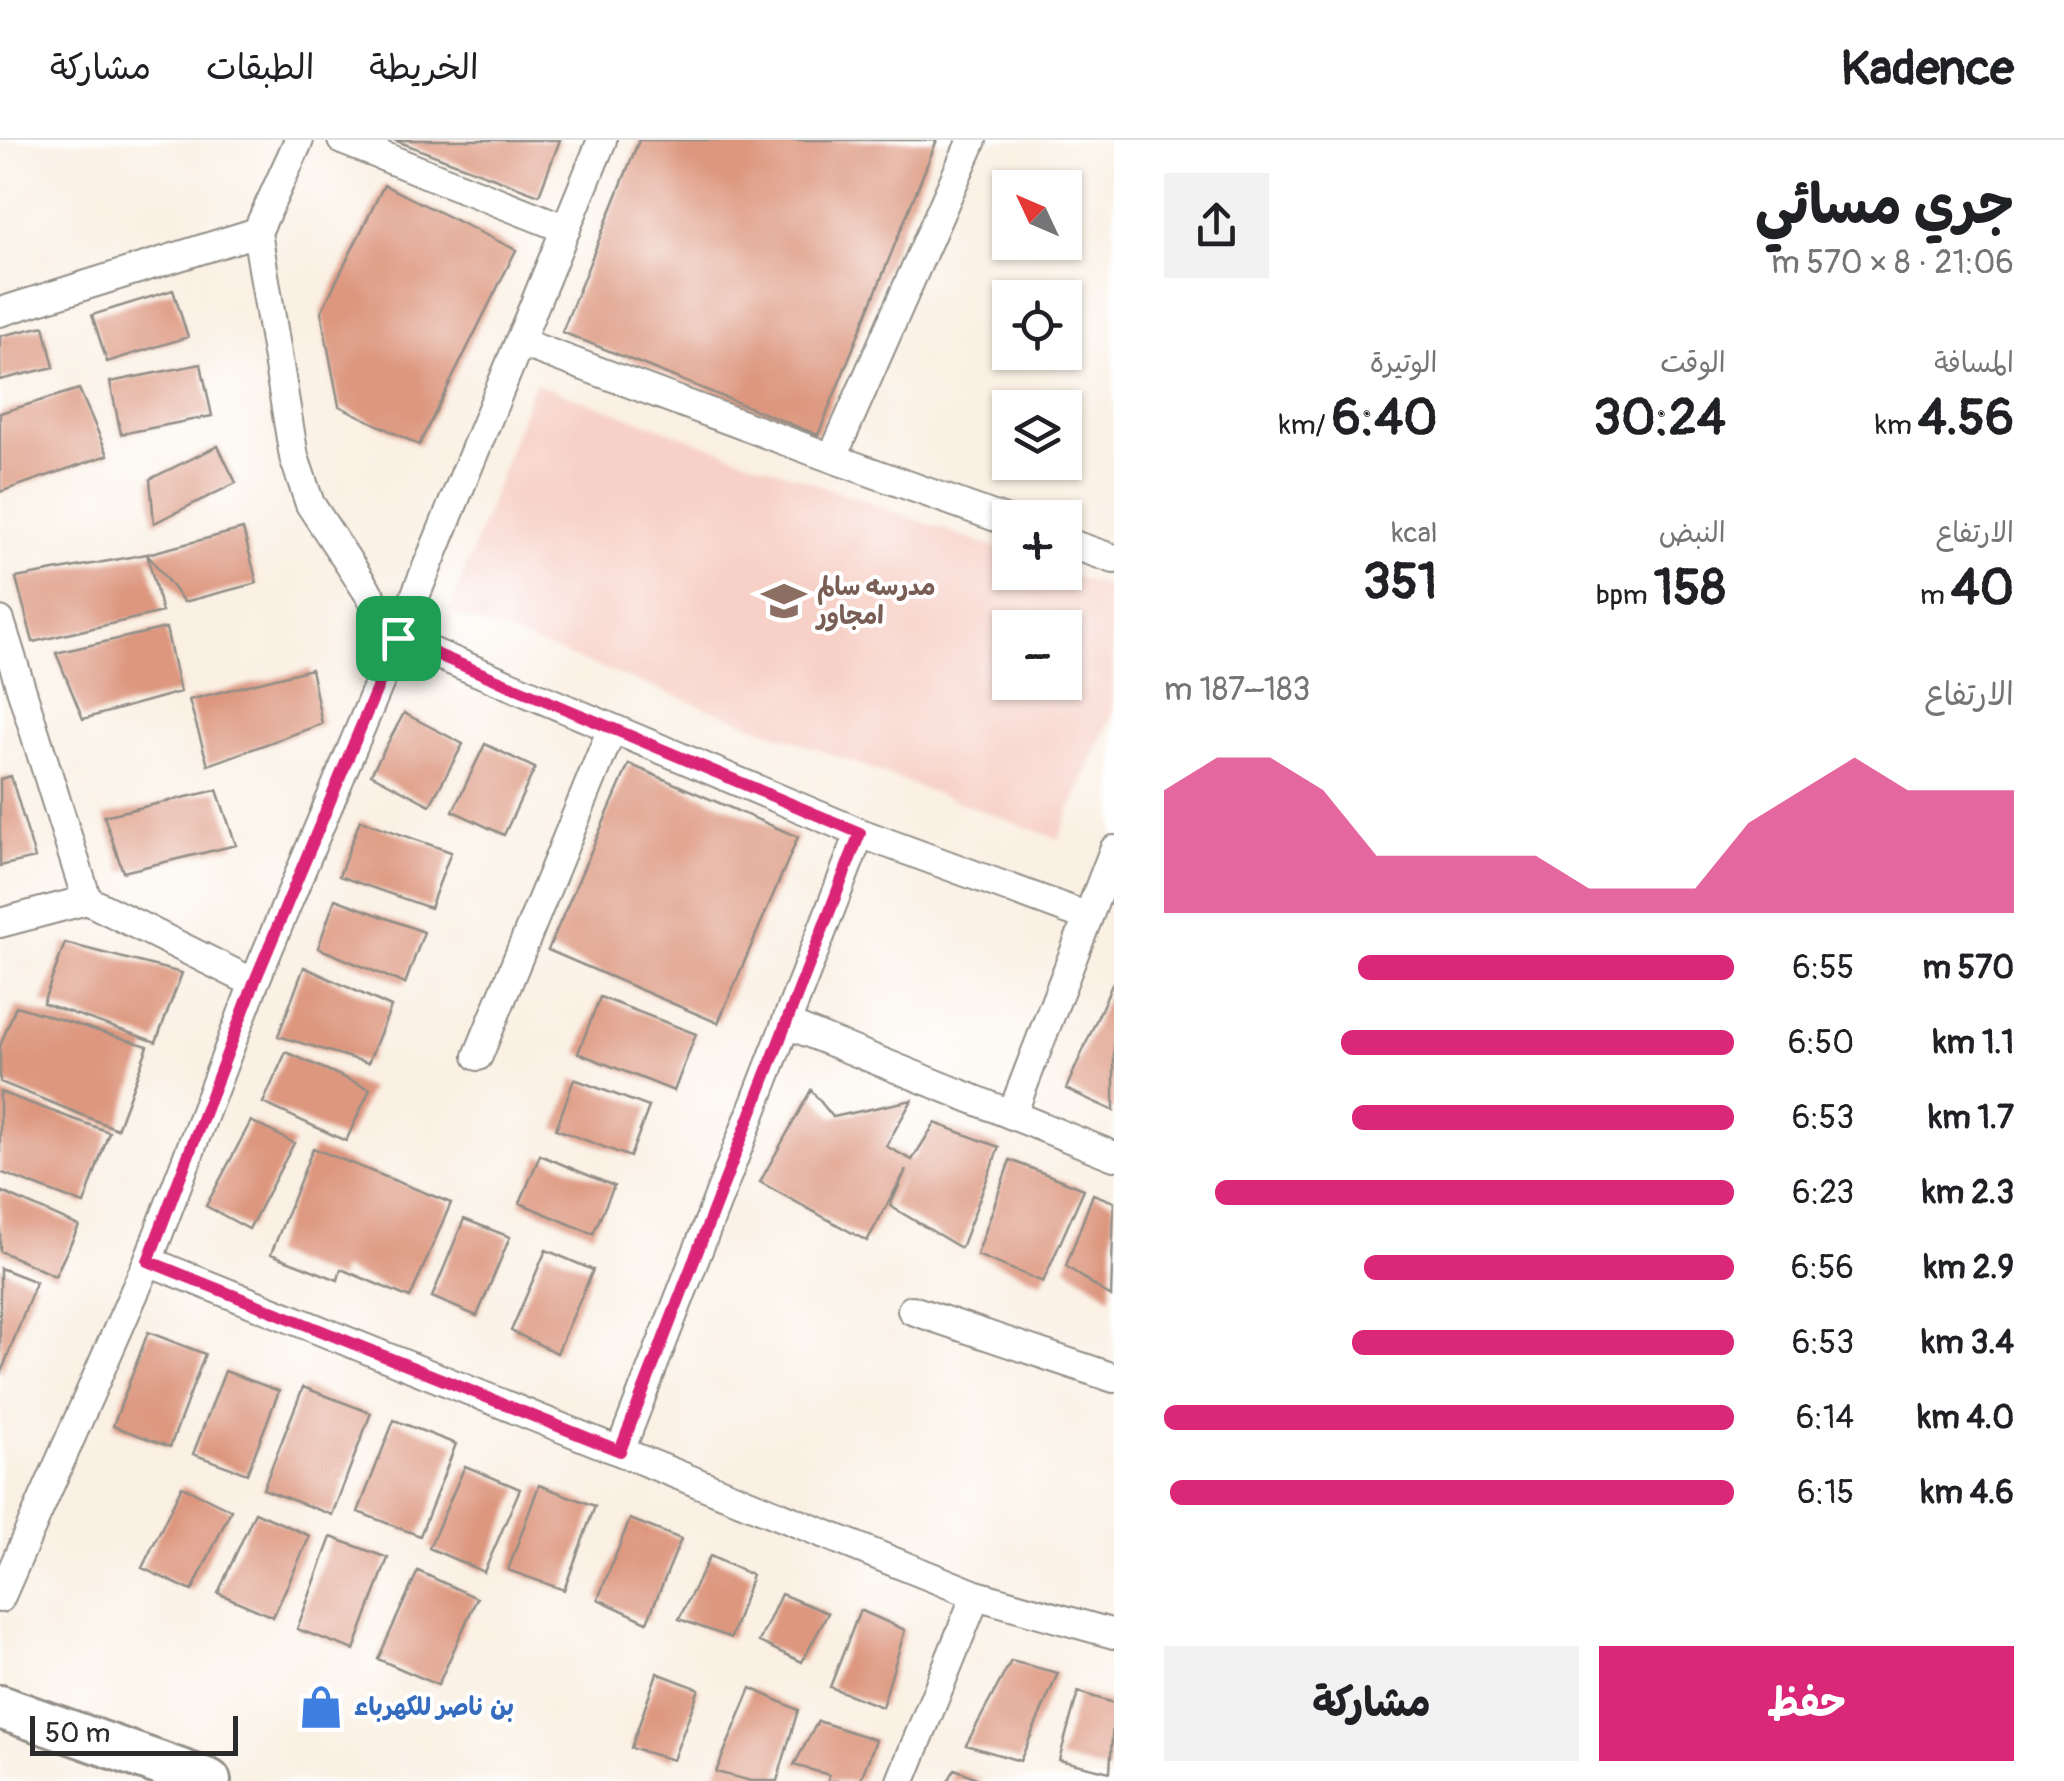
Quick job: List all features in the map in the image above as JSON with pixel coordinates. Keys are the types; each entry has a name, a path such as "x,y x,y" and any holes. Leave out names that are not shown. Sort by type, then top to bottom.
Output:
{"main road":[{"path":"0,1707 209,1781"}],"street":[{"path":"298,140 257,232 294,458 310,504 398,638 610,731 860,833 1088,917"},
{"path":"342,140 566,229"},
{"path":"0,1598 148,1261 254,983 602,140"},
{"path":"832,458 972,140"},
{"path":"0,312 257,232"},
{"path":"520,342 992,516"},
{"path":"1082,548 1114,559"},
{"path":"0,621 87,900"},
{"path":"478,1056 610,731"},
{"path":"620,1451 860,833"},
{"path":"1012,1114 1114,850"},
{"path":"0,922 87,900 254,983"},
{"path":"787,1024 1114,1156"},
{"path":"148,1261 976,1595 1114,1634"},
{"path":"912,1310 1114,1378"},
{"path":"901,1781 976,1595"}],"shaded area":[{"name":"مدرسه سالم امجاور","path":"534,383 992,547 992,590 1082,590 1082,579 1114,590 1114,708 1058,839 450,612"}],"building":[{"path":"394,140 560,140 539,195"},
{"path":"639,140 937,140 818,435 562,332"},
{"path":"384,185 516,250 419,445 339,406 321,312"},
{"path":"173,290 188,337 107,362 92,315"},
{"path":"44,326 54,367 0,380 0,336"},
{"path":"201,364 212,416 121,434 110,382"},
{"path":"79,389 108,455 0,492 0,413"},
{"path":"218,446 236,483 154,523 150,479"},
{"path":"243,529 257,583 184,602 147,554"},
{"path":"147,554 162,612 33,642 16,578"},
{"path":"166,628 180,692 83,719 56,653"},
{"path":"311,669 322,724 208,765 189,700"},
{"path":"404,713 463,744 430,805 371,774"},
{"path":"485,744 535,768 504,835 453,811"},
{"path":"629,764 798,837 718,1023 548,950"},
{"path":"11,776 35,858 0,866 0,779"},
{"path":"217,790 236,845 123,872 104,816"},
{"path":"360,820 451,852 430,908 339,876"},
{"path":"335,899 424,932 405,984 318,948"},
{"path":"65,943 182,973 156,1042 43,1003"},
{"path":"304,967 391,1007 368,1063 278,1036"},
{"path":"1114,980 1114,1111 1066,1089"},
{"path":"600,997 696,1034 674,1091 578,1053"},
{"path":"16,1006 148,1046 117,1129 0,1082 0,1046"},
{"path":"286,1052 370,1089 346,1141 263,1103"},
{"path":"574,1079 649,1107 630,1157 556,1129"},
{"path":"811,1090 833,1117 912,1100 886,1146 912,1160 935,1123 999,1147 961,1248 890,1206 906,1170 867,1241 760,1182"},
{"path":"0,1092 109,1132 84,1204 0,1172"},
{"path":"251,1121 294,1143 249,1229 206,1206"},
{"path":"313,1148 451,1203 410,1298 341,1269 338,1280 271,1254"},
{"path":"540,1155 614,1186 593,1234 520,1203"},
{"path":"1010,1160 1084,1189 1043,1282 977,1255"},
{"path":"0,1191 79,1226 55,1276 0,1251"},
{"path":"1093,1194 1114,1202 1111,1297 1066,1266"},
{"path":"464,1219 510,1237 477,1316 432,1297"},
{"path":"546,1250 593,1270 557,1353 511,1331"},
{"path":"0,1268 36,1282 1,1373 0,1372"},
{"path":"148,1332 205,1354 170,1447 113,1426"},
{"path":"225,1371 279,1391 247,1474 193,1454"},
{"path":"303,1387 371,1413 332,1515 263,1489"},
{"path":"394,1420 456,1444 420,1536 358,1512"},
{"path":"465,1466 520,1489 484,1572 429,1548"},
{"path":"539,1485 595,1506 564,1590 508,1570"},
{"path":"182,1486 231,1510 192,1591 142,1568"},
{"path":"255,1512 310,1536 273,1617 218,1593"},
{"path":"630,1519 681,1539 647,1622 598,1599"},
{"path":"331,1537 388,1558 354,1650 297,1629"},
{"path":"710,1556 752,1575 731,1638 679,1619"},
{"path":"418,1571 477,1598 438,1685 378,1659"},
{"path":"781,1594 828,1613 802,1662 759,1642"},
{"path":"860,1610 905,1630 882,1707 830,1687"},
{"path":"1011,1661 1058,1673 1020,1761 966,1745"},
{"path":"657,1673 699,1689 673,1760 631,1748"},
{"path":"751,1688 798,1710 777,1781 751,1781 716,1772"},
{"path":"1078,1692 1114,1703 1110,1772 1059,1760"},
{"path":"818,1721 876,1740 860,1781 828,1781 829,1775 794,1765"},
{"path":"955,1769 984,1781 948,1781"}],"place":[{"name":"مدرسه سالم امجاور","path":"784,601"},
{"name":"بن ناصر للكهرباء","path":"321,1707"}],"route":[{"path":"398,638 610,731 860,833 620,1451 148,1261 254,983 398,638"}]}
